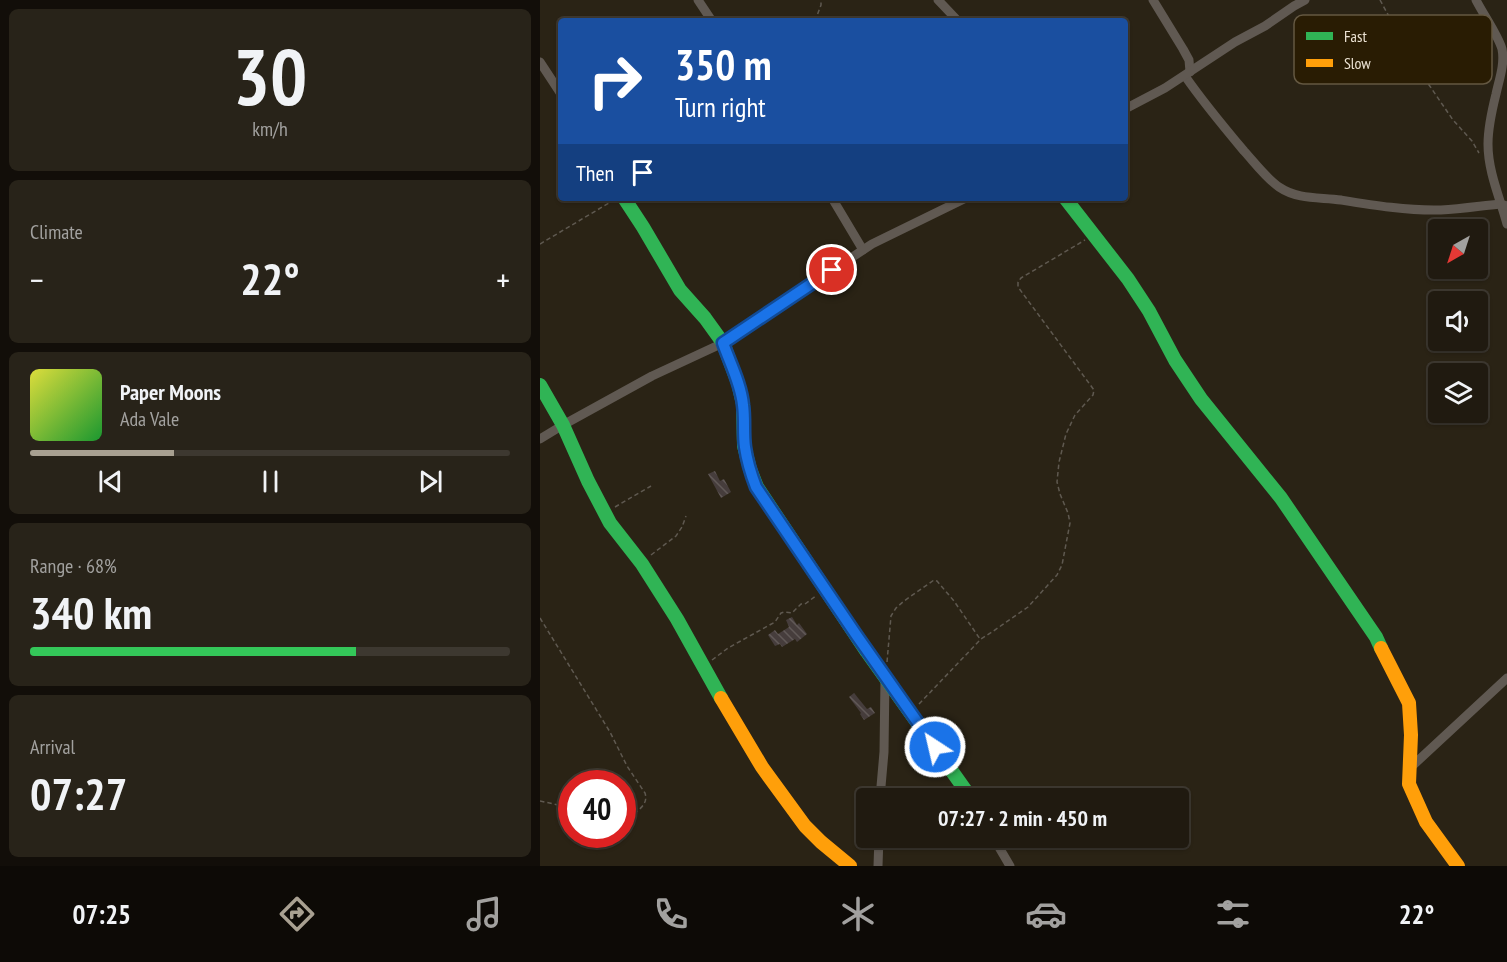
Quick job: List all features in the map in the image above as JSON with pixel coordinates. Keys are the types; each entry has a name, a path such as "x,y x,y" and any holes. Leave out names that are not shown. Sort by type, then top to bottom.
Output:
{"street":[{"path":"698,0 710,18"},
{"path":"939,0 955,18"},
{"path":"1153,0 1184,49 1189,60 1187,74 1206,106 1277,186 1302,197 1365,204 1440,210 1504,205"},
{"path":"1128,106 1165,88 1305,0"},
{"path":"1476,0 1484,15"},
{"path":"1492,30 1503,56 1488,144 1491,171 1504,205 1507,224"},
{"path":"540,62 558,89"},
{"path":"626,201 680,290 723,343 743,404 744,446 756,487 885,677 964,788"},
{"path":"834,201 863,250"},
{"path":"540,439 652,376 723,343 872,244 960,201"},
{"path":"1067,201 1128,279 1149,311 1175,360 1202,399 1281,498 1376,637 1409,703 1409,784 1426,822 1458,866"},
{"path":"540,385 563,425 603,509 677,619 762,767 805,826 850,866"},
{"path":"881,788 885,677"},
{"path":"1409,769 1507,678"},
{"path":"878,866 879,848"},
{"path":"999,848 1010,866"}],"path":[{"path":"816,18 822,5 820,0"},
{"path":"1380,0 1388,15"},
{"path":"1428,84 1479,153"},
{"path":"540,244 613,201"},
{"path":"911,713 981,639 1028,607 1057,575 1062,565 1070,523 1057,482 1059,462 1066,434 1075,416 1094,392 1093,387 1085,380 1018,287 1018,282 1094,234"},
{"path":"603,509 612,508 651,486"},
{"path":"642,564 676,536 686,516"},
{"path":"885,677 890,645 891,616 904,601 933,580 937,581 954,601 981,639"},
{"path":"703,666 728,648 775,622 781,613 792,612 825,589"},
{"path":"540,618 610,732 630,770"},
{"path":"636,780 647,798 646,803 636,813"},
{"path":"540,801 558,804"}],"building":[{"path":"715,471 720,481 724,479 731,492 721,498 708,474"},
{"path":"792,617 807,634 797,642 795,639 782,647 780,644 775,646 768,635 775,630 778,634 789,627 786,620"},
{"path":"854,693 867,709 871,707 875,713 864,720 849,697"}],"traffic: fast":[{"path":"626,201 680,290 723,343 743,404 744,446 757,487 867,652 964,788"},
{"path":"1067,201 1128,279 1149,311 1175,360 1201,399 1281,498 1376,637 1381,648"},
{"path":"540,385 563,425 610,523 642,564 677,619 721,698"}],"traffic: slow":[{"path":"1381,648 1409,703 1411,735 1409,784 1426,822 1458,866"},
{"path":"721,698 762,767 805,826 850,866"}],"route":[{"path":"832,270 723,343 743,404 744,446 756,487 935,747"}]}
